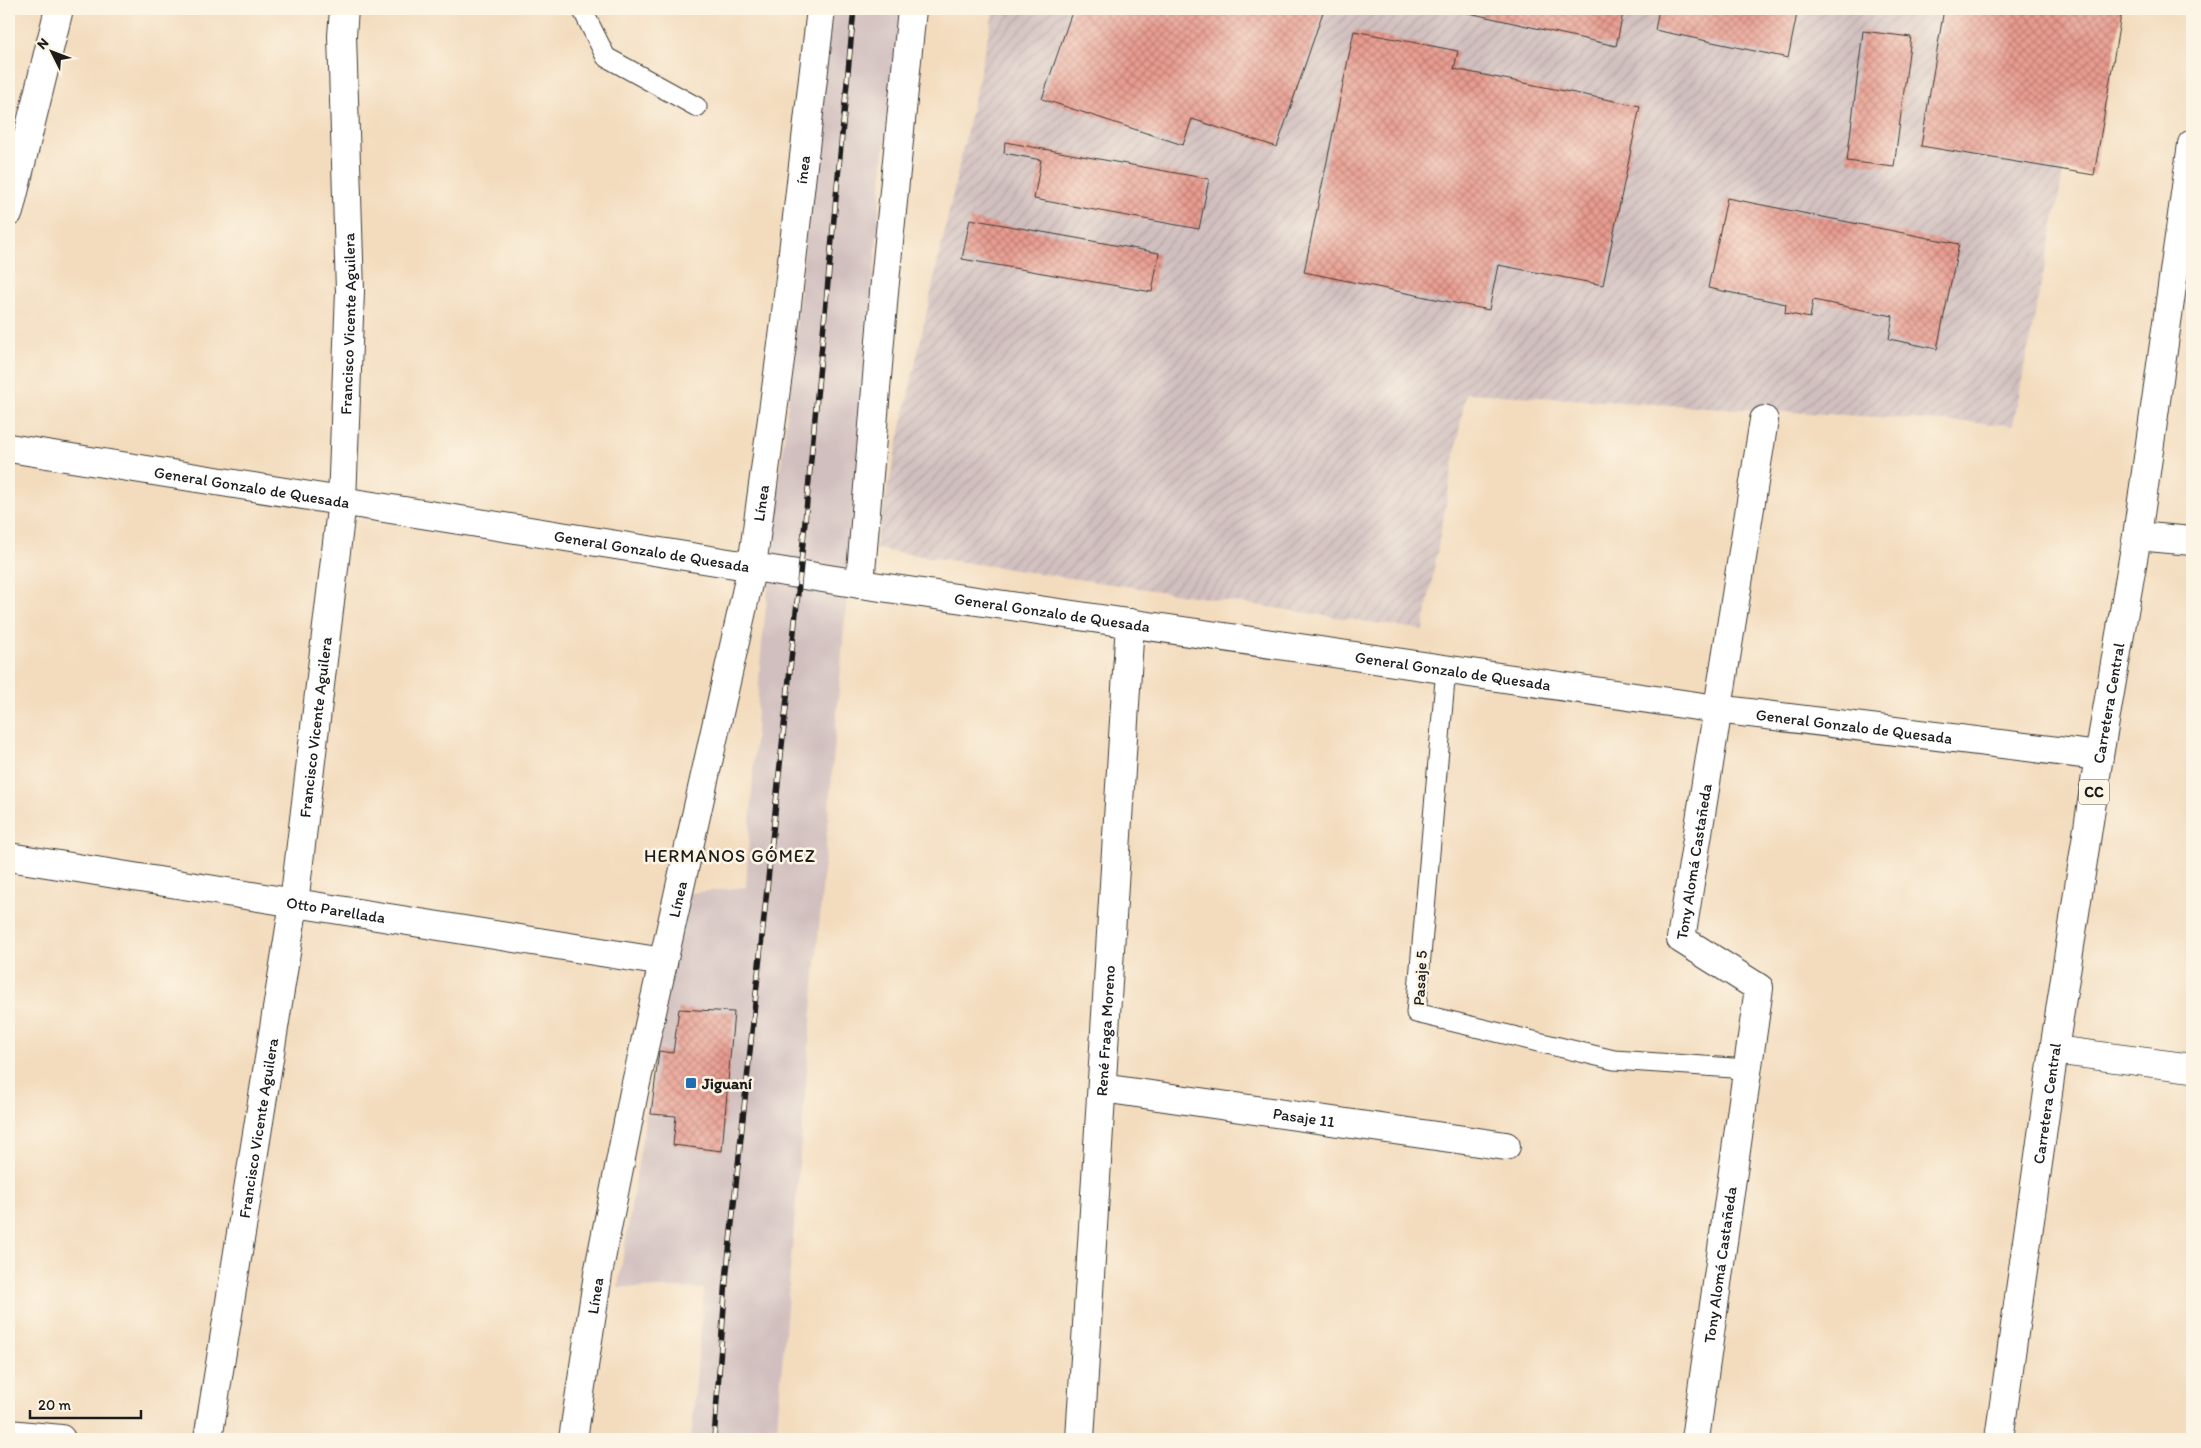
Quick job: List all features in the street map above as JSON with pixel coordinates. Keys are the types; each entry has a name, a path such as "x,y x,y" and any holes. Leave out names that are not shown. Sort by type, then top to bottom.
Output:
{"main road":[{"path":"9,212 59,9"},
{"name":"Francisco Vicente Aguilera","path":"208,1439 294,903 342,501 350,291 342,36 344,9"},
{"name":"ínea","path":"784,330 821,9"},
{"path":"860,584 884,292 912,9"},
{"name":"Carretera Central","path":"1999,1439 2054,1050 2099,756 2137,536 2192,144"},
{"name":"Línea","path":"573,1439 598,1274 663,962 752,566 784,330"},
{"name":"Tony Alomá Castañeda","path":"1696,1439 1759,988 1681,938 1764,420"},
{"name":"General Gonzalo de Quesada","path":"9,448 860,584 1718,709 2099,756"},
{"path":"2137,536 2192,540"},
{"name":"René Fraga Moreno","path":"1080,1439 1130,623"},
{"name":"Otto Parellada","path":"9,857 663,962"},
{"path":"2054,1050 2192,1068"},
{"name":"Pasaje 11","path":"1102,1088 1506,1146"},
{"path":"9,1434 61,1439"}],"lane":[{"path":"582,9 606,57 697,107"},
{"name":"Pasaje 5","path":"1446,669 1416,1013 1614,1060 1748,1069"}],"shaded area":[{"path":"830,9 901,9 886,130 776,1439 691,1439 704,1289 618,1287 682,894 746,887 760,663"},
{"path":"994,9 2096,9 2013,425 1466,393 1423,630 874,549"}],"building":[{"path":"1073,9 1324,9 1277,147 1192,119 1183,145 1042,99"},
{"path":"1451,9 1624,9 1616,46"},
{"path":"1659,9 1798,9 1788,58 1655,30"},
{"path":"1944,9 2122,9 2094,175 1921,146"},
{"path":"1354,31 1458,51 1454,69 1640,106 1603,285 1498,265 1489,310 1304,272"},
{"path":"1863,31 1911,37 1894,167 1847,161"},
{"path":"1005,142 1209,179 1199,229 1034,199 1041,160 1004,153"},
{"path":"1727,198 1959,244 1937,349 1889,339 1893,316 1813,300 1810,318 1785,313 1786,304 1708,288"},
{"path":"970,219 1159,253 1152,292 962,259"},
{"name":"Jiguaní","path":"679,1009 734,1012 722,1151 673,1145 676,1116 651,1114 659,1051 673,1053"}],"railway":[{"path":"714,1439 726,1280 800,574 854,9"}],"place":[{"name":"Jiguaní","path":"691,1083"}],"district":[{"name":"HERMANOS GÓMEZ","path":"730,856"}]}
